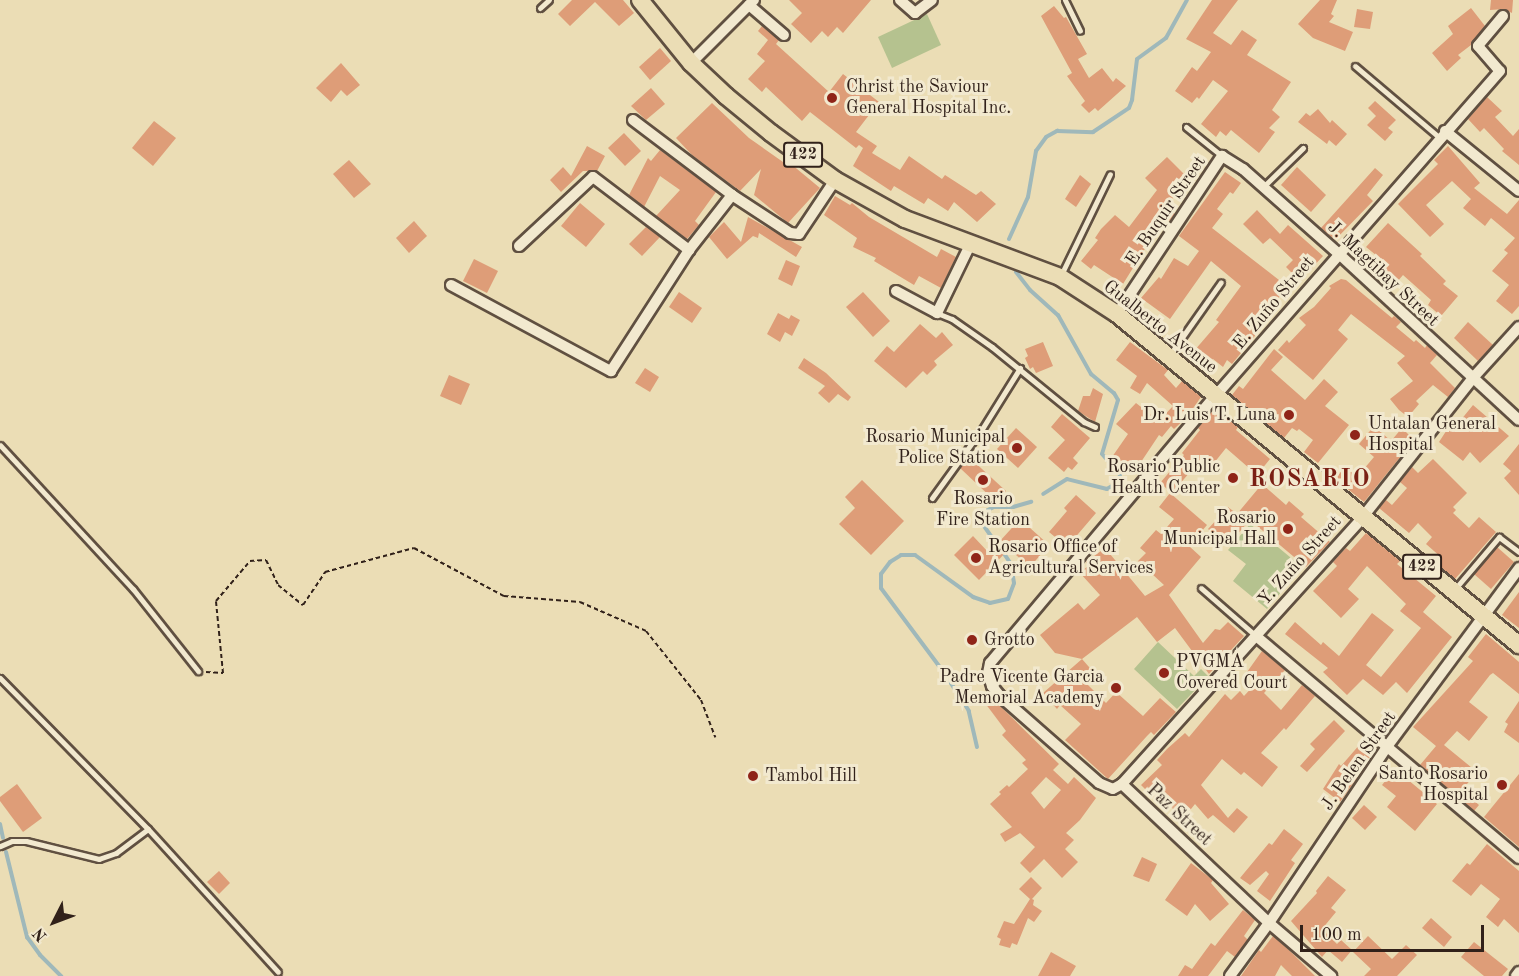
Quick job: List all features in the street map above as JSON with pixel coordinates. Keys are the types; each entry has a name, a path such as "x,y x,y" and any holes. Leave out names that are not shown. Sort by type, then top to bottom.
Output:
{"main road":[{"name":"Gualberto Avenue","path":"640,0 691,63 750,116 835,180 905,219 1060,277 1117,314 1519,645"}],"street":[{"path":"900,0 915,13 932,0"},
{"path":"691,63 752,2 784,35"},
{"name":"E. Zuño Street","path":"990,663 1338,253 1500,71 1478,46 1503,16"},
{"path":"633,120 732,195 790,233 799,234 835,180"},
{"path":"1443,134 1519,190"},
{"name":"J. Magtibay Street","path":"1222,156 1263,187 1338,253 1519,420"},
{"name":"E. Buquir Street","path":"1117,314 1222,156"},
{"path":"519,246 593,177 689,250"},
{"path":"451,285 611,371 689,250 732,195"},
{"path":"896,291 937,313 970,245"},
{"name":"Y. Zuño Street","path":"1122,784 1362,518 1472,379 1519,327"},
{"name":"J. Belen Street","path":"1230,976 1269,923 1386,748 1519,568"},
{"path":"1256,636 1519,858"},
{"name":"Paz Street","path":"990,663 989,679 999,695 1107,788 1113,789 1122,784 1269,923 1331,976"},
{"path":"1516,976 1519,972"}],"lane":[{"path":"540,8 549,0"},
{"path":"1065,0 1080,31"},
{"path":"1355,66 1443,134"},
{"path":"1186,127 1222,156"},
{"path":"1263,187 1303,148"},
{"path":"1060,277 1110,174"},
{"path":"1168,357 1221,282"},
{"path":"937,313 952,319 1020,368 1084,422 1095,427"},
{"path":"932,498 982,429 1020,368"},
{"path":"0,445 133,589 198,671"},
{"path":"1453,592 1498,537 1519,552"},
{"path":"1201,588 1256,636"},
{"path":"0,678 148,829 278,972"},
{"path":"0,846 12,841 26,841 99,859 116,853 148,829"}],"path":[{"path":"198,671 223,673 216,600 250,561 266,560 278,585 303,606 325,572 414,548 504,596 580,602 646,631 701,700 715,737"}],"green space":[{"path":"927,14 941,45 892,68 878,37"},
{"path":"1250,524 1302,567 1267,609 1233,581 1246,564 1228,550"},
{"name":"PVGMA Covered Court","path":"1158,642 1194,676 1201,669 1211,679 1202,690 1198,687 1177,709 1134,669"}],"building":[{"path":"572,0 623,0 634,13 619,26 595,2 570,26 558,14"},
{"path":"789,0 871,0 843,33 837,27 828,37 822,31 811,43 791,24 802,13"},
{"path":"1212,0 1238,0 1213,33 1231,45 1242,30 1257,40 1247,55 1291,82 1272,110 1280,117 1269,128 1275,132 1259,153 1231,130 1226,136 1220,131 1216,137 1201,124 1228,91 1213,80 1199,99 1197,97 1192,103 1175,91 1192,67 1197,71 1211,52 1186,39"},
{"path":"1320,0 1337,0 1331,14 1334,16 1329,22 1353,32 1345,51 1313,38 1298,24"},
{"path":"1491,0 1513,0 1512,13 1504,9 1490,10"},
{"path":"1054,6 1064,18 1066,17 1087,54 1078,59 1089,78 1102,68 1113,82 1116,78 1126,86 1098,111 1095,108 1089,113 1081,105 1085,101 1067,76 1072,73 1041,16"},
{"path":"1471,8 1485,26 1471,45 1458,55 1461,58 1447,71 1432,53 1453,34 1448,26"},
{"path":"1357,9 1373,12 1370,29 1354,27"},
{"path":"762,26 779,40 776,44 829,92 843,74 879,102 856,132 877,146 872,153 900,170 909,156 942,179 945,175 976,195 981,191 996,204 977,222 954,202 948,211 928,198 924,204 894,186 891,191 853,166 863,148 859,145 856,148 810,112 802,121 766,87 762,92 748,79 765,61 757,54 768,40 758,31"},
{"path":"660,48 671,61 650,80 639,67"},
{"path":"341,63 360,85 347,96 341,90 331,102 316,88"},
{"path":"651,88 665,104 646,120 631,106"},
{"path":"1487,97 1502,111 1495,117 1513,136 1519,129 1519,165 1502,151 1504,149 1484,128 1480,132 1468,119"},
{"path":"1375,101 1396,120 1388,128 1393,132 1385,141 1367,125 1376,116 1368,108"},
{"path":"712,103 749,138 783,162 785,159 820,188 788,223 754,195 761,169 740,191 692,155 676,138"},
{"path":"1318,109 1330,123 1332,120 1347,134 1336,146 1329,140 1327,144 1298,122 1306,113 1310,116"},
{"path":"154,121 176,138 153,166 132,148"},
{"path":"624,133 641,151 625,166 608,148"},
{"path":"587,146 605,156 597,171 583,171 561,192 550,180 563,167 571,176"},
{"path":"1448,146 1480,183 1474,188 1507,214 1519,200 1519,306 1512,314 1496,301 1509,285 1492,271 1508,253 1504,250 1515,238 1491,218 1485,226 1463,208 1471,199 1452,181 1426,205 1444,224 1430,237 1398,204 1438,164 1434,160"},
{"path":"660,150 716,192 695,221 699,225 687,239 656,216 680,190 660,176 644,207 629,195 648,158 651,161"},
{"path":"1167,157 1184,174 1178,180 1185,186 1165,206 1175,214 1170,221 1167,219 1151,239 1123,284 1094,265 1091,269 1081,261 1098,240 1095,238 1101,229 1115,215 1129,227 1157,190 1145,178"},
{"path":"349,160 371,184 354,198 333,174"},
{"path":"1297,167 1326,195 1311,212 1281,185"},
{"path":"1375,168 1383,175 1367,195 1373,201 1335,240 1321,228"},
{"path":"1225,172 1241,183 1233,194 1230,192 1217,209 1223,214 1212,228 1288,287 1268,310 1270,312 1260,324 1263,326 1232,364 1227,360 1223,367 1213,359 1209,364 1194,351 1219,322 1216,320 1241,286 1211,261 1170,319 1141,298 1159,277 1161,279 1174,258 1188,266 1199,251 1179,236"},
{"path":"1080,175 1091,184 1076,207 1065,199"},
{"path":"835,196 850,205 852,203 869,217 937,257 941,249 956,257 941,288 919,276 914,285 874,261 876,258 853,247 857,238 824,215"},
{"path":"580,203 605,224 586,247 561,226"},
{"path":"1257,210 1280,234 1288,225 1323,256 1300,281 1286,267 1293,260 1270,238 1263,244 1243,224"},
{"path":"748,217 802,247 796,257 759,233 758,238 753,236 727,259 709,237 724,222 741,242"},
{"path":"414,221 427,236 409,253 396,238"},
{"path":"1388,223 1422,254 1420,256 1446,281 1443,284 1458,296 1441,316 1428,305 1431,300 1403,275 1397,282 1383,270 1387,264 1366,247"},
{"path":"646,227 660,237 642,256 629,244"},
{"path":"474,259 498,271 487,293 463,281"},
{"path":"786,260 800,266 792,286 778,279"},
{"path":"1341,279 1346,280 1392,318 1394,316 1401,322 1396,327 1414,342 1416,340 1425,348 1427,345 1437,355 1430,363 1455,388 1448,397 1433,385 1416,401 1419,404 1408,417 1399,410 1390,399 1413,381 1397,363 1405,356 1351,314 1338,330 1348,339 1313,380 1278,350 1287,340 1289,343 1306,325 1299,318 1314,307 1331,288 1329,286"},
{"path":"679,292 702,308 692,323 669,307"},
{"path":"863,292 890,321 873,337 846,307"},
{"path":"778,313 789,319 791,315 800,320 792,336 785,332 780,342 767,334"},
{"path":"1468,322 1493,345 1478,361 1454,338"},
{"path":"920,324 936,338 942,332 953,345 934,361 937,365 927,375 923,371 906,388 874,361 887,346 894,352"},
{"path":"1043,342 1053,366 1036,373 1033,367 1030,369 1025,358 1028,356 1025,349"},
{"path":"1130,342 1168,370 1164,375 1176,388 1182,381 1201,397 1187,417 1174,429 1171,426 1162,437 1159,435 1133,474 1112,457 1128,434 1116,424 1136,403 1159,421 1173,406 1147,383 1140,394 1130,388 1137,376 1116,360"},
{"path":"1274,349 1283,357 1271,370 1305,400 1324,379 1338,392 1325,406 1349,425 1318,463 1304,452 1313,440 1299,429 1297,431 1292,428 1284,438 1232,395 1239,386 1243,389"},
{"path":"804,358 826,373 851,397 848,401 838,394 829,403 818,393 825,386 798,368"},
{"path":"645,368 659,377 650,392 635,383"},
{"path":"449,375 470,384 461,405 440,396"},
{"path":"1093,388 1103,394 1095,422 1078,411 1083,396 1090,396"},
{"path":"1473,405 1509,436 1480,463 1470,452 1463,461 1439,442 1452,422 1456,426"},
{"path":"1211,412 1215,416 1219,412 1238,427 1236,430 1270,459 1257,475 1226,448 1206,473 1196,465 1172,493 1160,483 1184,455 1182,453"},
{"path":"1062,414 1090,438 1073,458 1078,463 1072,470 1068,467 1064,472 1048,458 1065,440 1051,427"},
{"path":"1374,426 1391,441 1402,428 1412,438 1402,450 1404,452 1401,456 1364,502 1335,479 1345,467 1357,477 1374,457 1359,444"},
{"name":"Rosario Municipal Police Station","path":"1016,428 1037,447 1018,468 997,449"},
{"path":"1519,444 1519,495 1504,478 1511,471 1503,464"},
{"name":"Rosario Fire Station","path":"970,458 1006,491 996,502 960,468"},
{"path":"1433,459 1467,493 1453,507 1456,510 1453,513 1469,528 1479,517 1496,532 1455,579 1437,564 1442,558 1426,544 1432,537 1418,523 1409,533 1379,508 1386,500 1392,505 1407,488 1400,482 1412,467 1418,473"},
{"path":"862,480 904,521 871,555 839,524 855,508 845,497"},
{"name":"Rosario Municipal Hall","path":"1262,484 1286,505 1289,501 1304,514 1301,517 1330,542 1306,567 1250,520 1227,546 1208,529 1228,507 1237,514"},
{"path":"1170,493 1207,525 1189,546 1201,557 1169,595 1203,643 1215,629 1220,630 1228,622 1244,636 1209,674 1175,628 1157,642 1137,617 1082,659 1055,653 1040,635 1078,603 1084,610 1100,595 1080,573 1089,565 1086,562 1105,548 1145,596 1164,585 1138,561 1146,553 1140,548 1156,530 1161,534 1174,519 1159,507"},
{"path":"1076,495 1096,513 1067,547 1049,532 1067,511 1064,508"},
{"path":"1020,519 1049,545 1030,567 1009,549 979,580 954,555 973,536 989,553"},
{"path":"1366,533 1400,561 1397,564 1436,596 1423,612 1452,637 1407,693 1396,682 1383,695 1363,679 1347,695 1323,672 1328,668 1285,634 1295,622 1321,645 1323,642 1339,656 1372,613 1394,630 1366,665 1381,677 1421,628 1400,611 1406,604 1367,566 1348,589 1359,599 1341,618 1313,591 1337,566 1333,562 1342,552 1346,548 1350,551"},
{"path":"1497,547 1514,562 1491,589 1474,574"},
{"path":"1519,592 1519,628 1502,615"},
{"path":"1486,634 1519,662 1519,694 1493,673 1490,675 1469,702 1488,717 1469,741 1457,731 1444,745 1477,772 1462,790 1479,805 1474,811 1420,765 1436,746 1413,727 1473,661 1468,657"},
{"path":"1262,651 1285,670 1264,693 1281,710 1302,685 1315,696 1286,730 1284,728 1261,753 1278,767 1262,787 1244,772 1241,775 1222,759 1201,785 1228,818 1237,808 1248,817 1234,833 1213,815 1208,819 1195,804 1183,819 1163,799 1159,803 1141,785 1162,765 1157,760 1167,749 1185,733 1189,737 1225,694 1231,700 1240,691 1244,696 1257,682 1247,672"},
{"path":"1082,659 1096,675 1086,683 1106,703 1116,692 1143,716 1160,698 1176,712 1154,735 1151,732 1108,779 1065,740 1081,724 1060,705 1057,709 1043,693"},
{"path":"992,698 1059,764 1053,770 1068,784 1074,777 1096,798 1080,820 1066,833 1074,840 1065,849 1078,862 1062,878 1044,859 1030,873 1020,863 1035,847 1020,833 1005,842 1000,834 1012,827 990,804 1001,794 999,792 1007,785 1009,787 1028,769 1022,763 1026,760 1002,735 1006,731 985,703","holes":["1046,777 1061,790 1044,809 1031,793"]},
{"path":"1519,701 1519,743 1504,732 1508,724 1505,722"},
{"path":"1334,720 1345,731 1307,772 1300,766 1315,749 1310,744"},
{"path":"1361,743 1373,753 1355,776 1357,778 1340,802 1323,789 1339,764 1341,766"},
{"path":"1395,769 1437,804 1415,831 1387,807 1396,796 1382,785"},
{"path":"1519,774 1519,847 1484,817"},
{"path":"17,784 42,818 23,832 0,801 0,797"},
{"path":"1364,805 1377,817 1365,830 1352,818"},
{"path":"1284,829 1303,844 1291,860 1295,863 1270,901 1257,891 1269,874 1266,871 1250,885 1240,878 1269,843 1272,845"},
{"path":"1487,844 1519,871 1519,933 1504,919 1498,927 1486,917 1500,899 1481,884 1471,896 1452,881 1467,863 1470,865"},
{"path":"1142,857 1157,864 1149,882 1133,876"},
{"path":"1191,863 1213,880 1211,883 1229,904 1210,921 1195,904 1187,916 1165,900"},
{"path":"219,871 230,883 219,894 207,882"},
{"path":"1328,876 1346,890 1331,908 1336,912 1322,929 1337,944 1341,940 1352,950 1342,962 1328,950 1322,957 1291,921 1317,893 1316,891"},
{"path":"1031,877 1042,888 1032,899 1034,900 1033,905 1042,911 1034,922 1028,918 1017,945 1012,943 1010,948 999,945 1001,939 997,937 1004,921 1014,924 1030,899 1019,889"},
{"path":"1243,910 1255,920 1244,936 1248,940 1235,957 1227,951 1208,976 1178,976 1185,965 1192,969 1211,943 1215,946"},
{"path":"1431,918 1452,937 1444,947 1422,928"},
{"path":"1273,936 1315,976 1292,976 1281,965 1275,976 1241,976 1259,950 1261,952"},
{"path":"1368,936 1392,959 1406,945 1417,955 1397,976 1364,976 1371,969 1353,952"},
{"path":"1474,942 1508,969 1502,976 1484,976 1461,957"},
{"path":"1051,952 1076,966 1070,976 1038,976"}],"waterway":[{"path":"1009,239 1028,197 1036,151 1046,137 1057,131 1093,132 1129,108 1137,59 1166,38 1187,0"},
{"path":"1016,272 1030,290 1058,315 1091,374 1114,393 1118,400 1102,454 1120,474 1119,482 1107,489 1067,479 1043,494"},
{"path":"998,546 980,520 980,514 994,507 1013,507 1031,502"},
{"path":"977,747 969,711 945,674 881,588 881,574 890,562 901,555 915,555 973,597 990,603 1008,599 1014,583 1011,564 1003,552"},
{"path":"0,824 3,838"},
{"path":"6,852 27,937 40,955 61,976"}],"place":[{"name":"Christ the Saviour General Hospital Inc.","path":"832,98"},
{"name":"Dr. Luis T. Luna","path":"1289,415"},
{"name":"Untalan General Hospital","path":"1355,435"},
{"name":"Rosario Municipal Police Station","path":"1017,448"},
{"name":"Rosario Public Health Center","path":"1233,478"},
{"name":"Rosario Fire Station","path":"983,480"},
{"name":"Rosario Municipal Hall","path":"1288,529"},
{"name":"Rosario Office of Agricultural Services","path":"976,558"},
{"name":"Grotto","path":"972,640"},
{"name":"PVGMA Covered Court","path":"1164,673"},
{"name":"Padre Vicente Garcia Memorial Academy","path":"1116,688"},
{"name":"Tambol Hill","path":"753,776"},
{"name":"Santo Rosario Hospital","path":"1502,785"}],"district":[{"name":"ROSARIO","path":"1310,481"}]}
